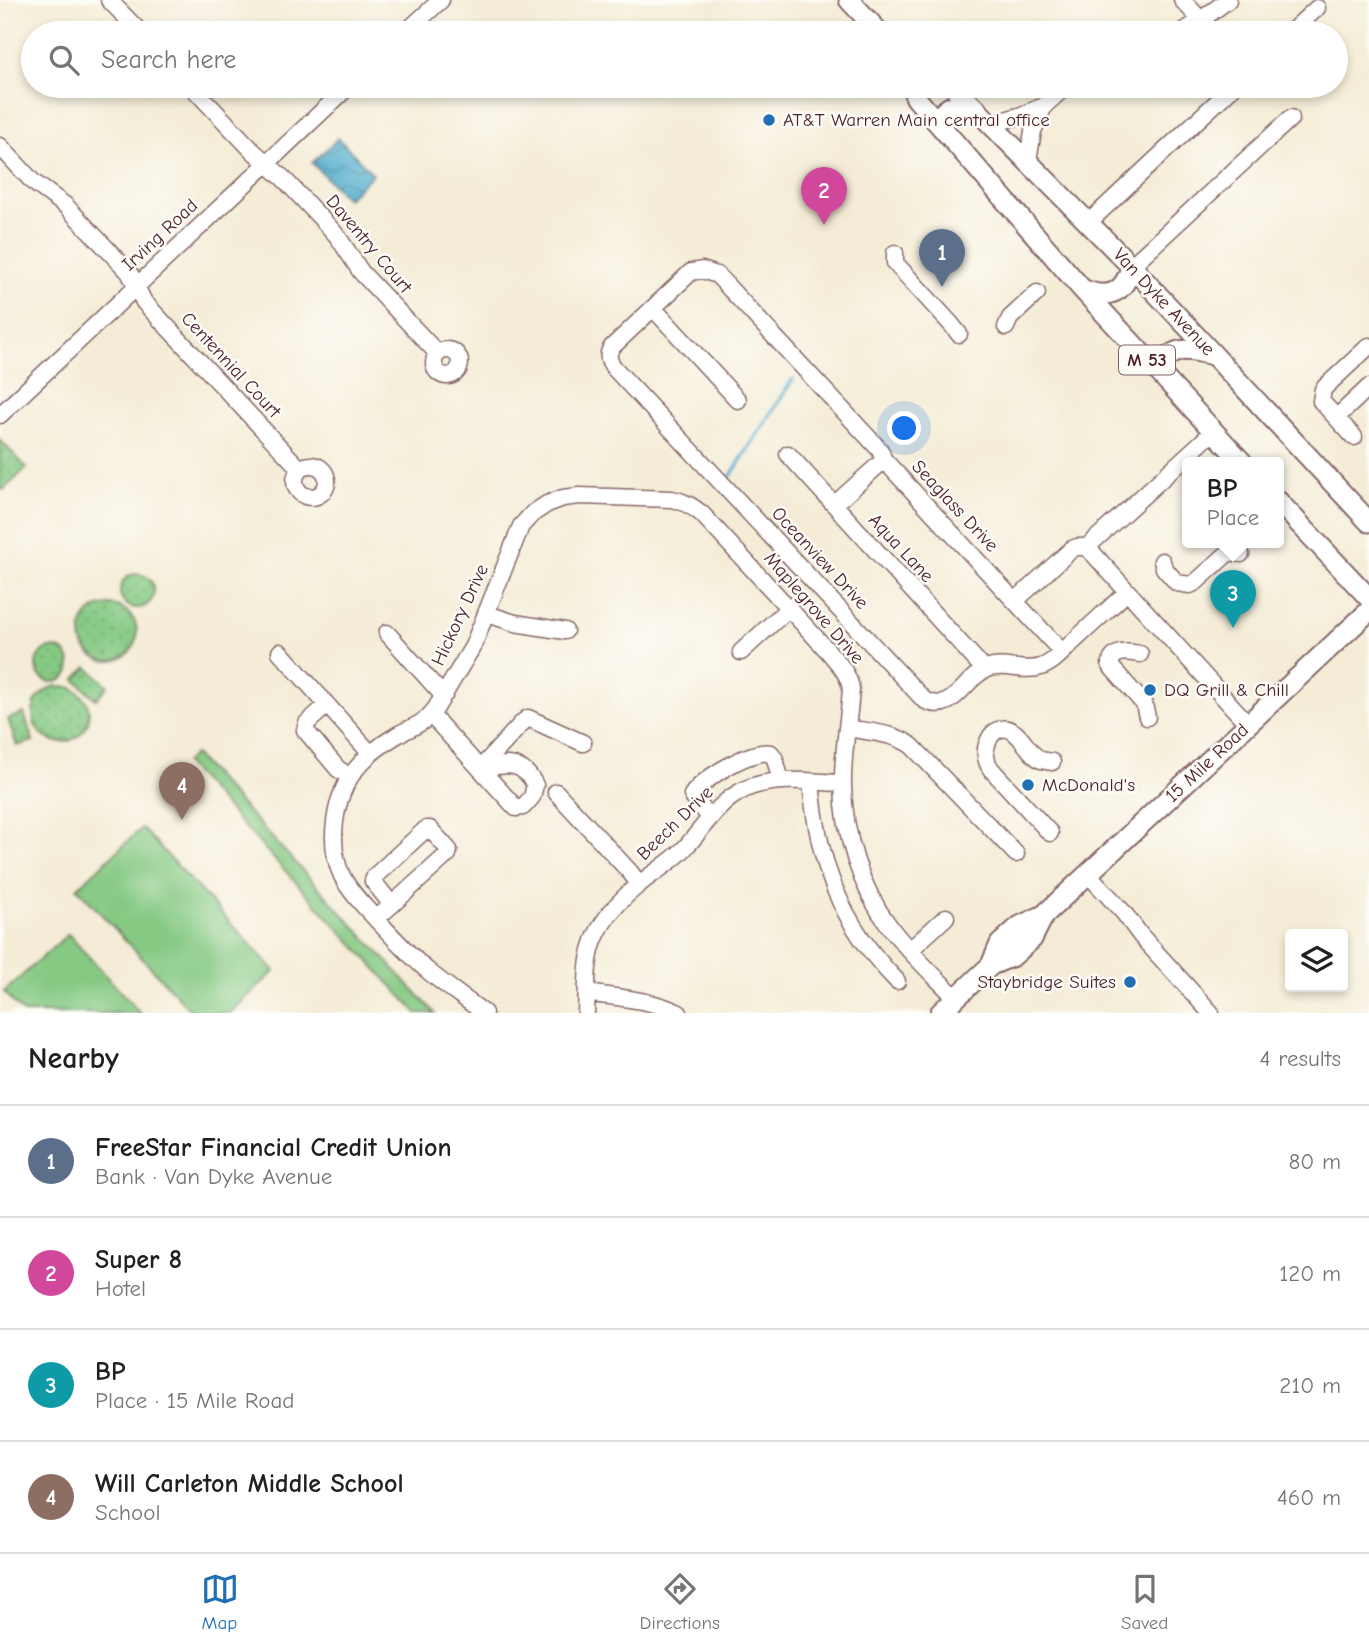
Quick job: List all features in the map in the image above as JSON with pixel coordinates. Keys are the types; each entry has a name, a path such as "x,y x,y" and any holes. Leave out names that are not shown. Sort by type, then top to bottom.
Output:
{"main road":[{"path":"849,0 869,21"},
{"name":"M 53","path":"916,98 1082,289 1237,457"},
{"name":"Van Dyke Avenue","path":"966,98 1132,266 1369,522"},
{"path":"936,121 946,109 955,104 976,108"},
{"path":"1082,289 1099,295 1114,292 1126,283 1132,266"},
{"path":"1154,367 1167,355 1179,350 1213,355"},
{"path":"1284,506 1369,598"},
{"name":"15 Mile Road","path":"940,1013 991,965 1013,956 1032,939 1044,915 1369,611"}],"street":[{"path":"109,0 129,21"},
{"path":"418,21 440,0"},
{"path":"1182,0 1201,20 1228,0"},
{"path":"1303,21 1317,8"},
{"name":"Daventry Court","path":"202,98 331,229 360,272 438,354"},
{"name":"Irving Road","path":"1,411 336,98"},
{"path":"991,124 1044,106 1053,98"},
{"path":"1088,222 1221,98"},
{"path":"1028,161 1033,131 1044,106"},
{"path":"1132,266 1291,118"},
{"name":"Centennial Court","path":"0,146 33,182 66,206 129,272 144,302 300,469"},
{"path":"895,253 895,263 959,334"},
{"name":"Oceanview Drive","path":"702,270 691,272 612,347 609,356 615,369 924,700 941,704 952,699 984,669"},
{"name":"Seaglass Drive","path":"702,270 717,275 880,450 884,460 1062,652"},
{"path":"1006,327 1010,318 1037,293"},
{"path":"653,308 738,400"},
{"path":"1354,437 1321,401 1323,389 1369,346"},
{"path":"1337,417 1369,387"},
{"path":"1186,457 1214,431"},
{"name":"Aqua Lane","path":"788,454 984,669"},
{"path":"835,504 884,460"},
{"path":"1015,601 1072,549 1087,547 1182,460"},
{"name":"Hickory Drive","path":"376,919 349,887 337,861 334,840 341,797 350,777 370,753 420,724 431,715 445,694 464,664 487,614 521,526 547,504 563,498 579,496 672,499"},
{"name":"Maplegrove Drive","path":"672,499 682,501 702,514 828,651 850,681 843,783 846,827 854,851 874,902 892,929 956,998"},
{"path":"1087,547 1248,724"},
{"path":"1162,561 1164,568 1177,583 1190,585 1229,552 1241,554"},
{"path":"984,669 1043,667 1127,592"},
{"path":"741,652 789,607"},
{"path":"487,614 515,623 565,631"},
{"path":"387,633 439,691 445,694"},
{"path":"280,652 370,753"},
{"path":"1140,654 1119,653 1112,658 1110,664 1144,704 1147,718"},
{"path":"327,705 307,723 304,730 338,769 350,777"},
{"path":"431,715 480,769 528,718 583,743"},
{"path":"847,728 906,741 1016,854"},
{"path":"1050,833 991,769 986,760 987,744 995,731 1003,728 1012,730 1040,760 1052,762"},
{"path":"710,817 692,795 708,780 745,758 764,752 771,753 781,781"},
{"name":"Beech Drive","path":"586,1013 589,959 603,922 613,907 673,859 710,817 734,796 766,782 843,783"},
{"path":"811,782 817,832 826,866 842,906 866,946 897,981"},
{"path":"556,792 639,884"},
{"path":"392,905 373,881 375,876 430,828 449,850 392,905 376,919 428,971 484,1013"},
{"path":"1088,874 1211,1013"},
{"path":"910,950 946,917"},
{"path":"866,946 892,929"},
{"path":"587,993 645,1001 679,1013"}],"green space":[{"path":"0,440 27,468 3,490 0,487"},
{"path":"137,574 149,579 154,591 149,603 137,608 125,603 120,591 125,579"},
{"path":"109,605 120,607 129,613 135,622 135,644 129,653 120,659 109,661 98,659 89,653 83,644 81,633 83,622 89,613 98,607"},
{"path":"53,648 65,653 70,665 65,677 53,682 41,677 36,665 41,653"},
{"path":"87,667 108,686 96,699 75,680"},
{"path":"61,686 72,688 81,694 87,703 87,725 81,734 72,740 61,742 50,740 41,734 35,725 33,714 35,703 41,694 50,688"},
{"path":"24,713 33,741 17,746 8,719"},
{"path":"194,754 435,1013 417,1013 185,763"},
{"path":"142,828 275,971 230,1013 193,1013 77,888"},
{"path":"68,934 140,1013 23,1013 4,992"}],"water":[{"path":"338,138 373,174 347,199 312,163"}],"waterway":[{"path":"730,477 793,379"}],"place":[{"name":"AT&T Warren Main central office","path":"769,120"},
{"name":"Super 8","path":"824,225"},
{"name":"FreeStar Financial Credit Union","path":"942,287"},
{"name":"BP","path":"1233,628"},
{"name":"DQ Grill & Chill","path":"1150,690"},
{"name":"McDonald's","path":"1028,785"},
{"name":"Will Carleton Middle School","path":"182,820"},
{"name":"Staybridge Suites","path":"1130,982"}]}
